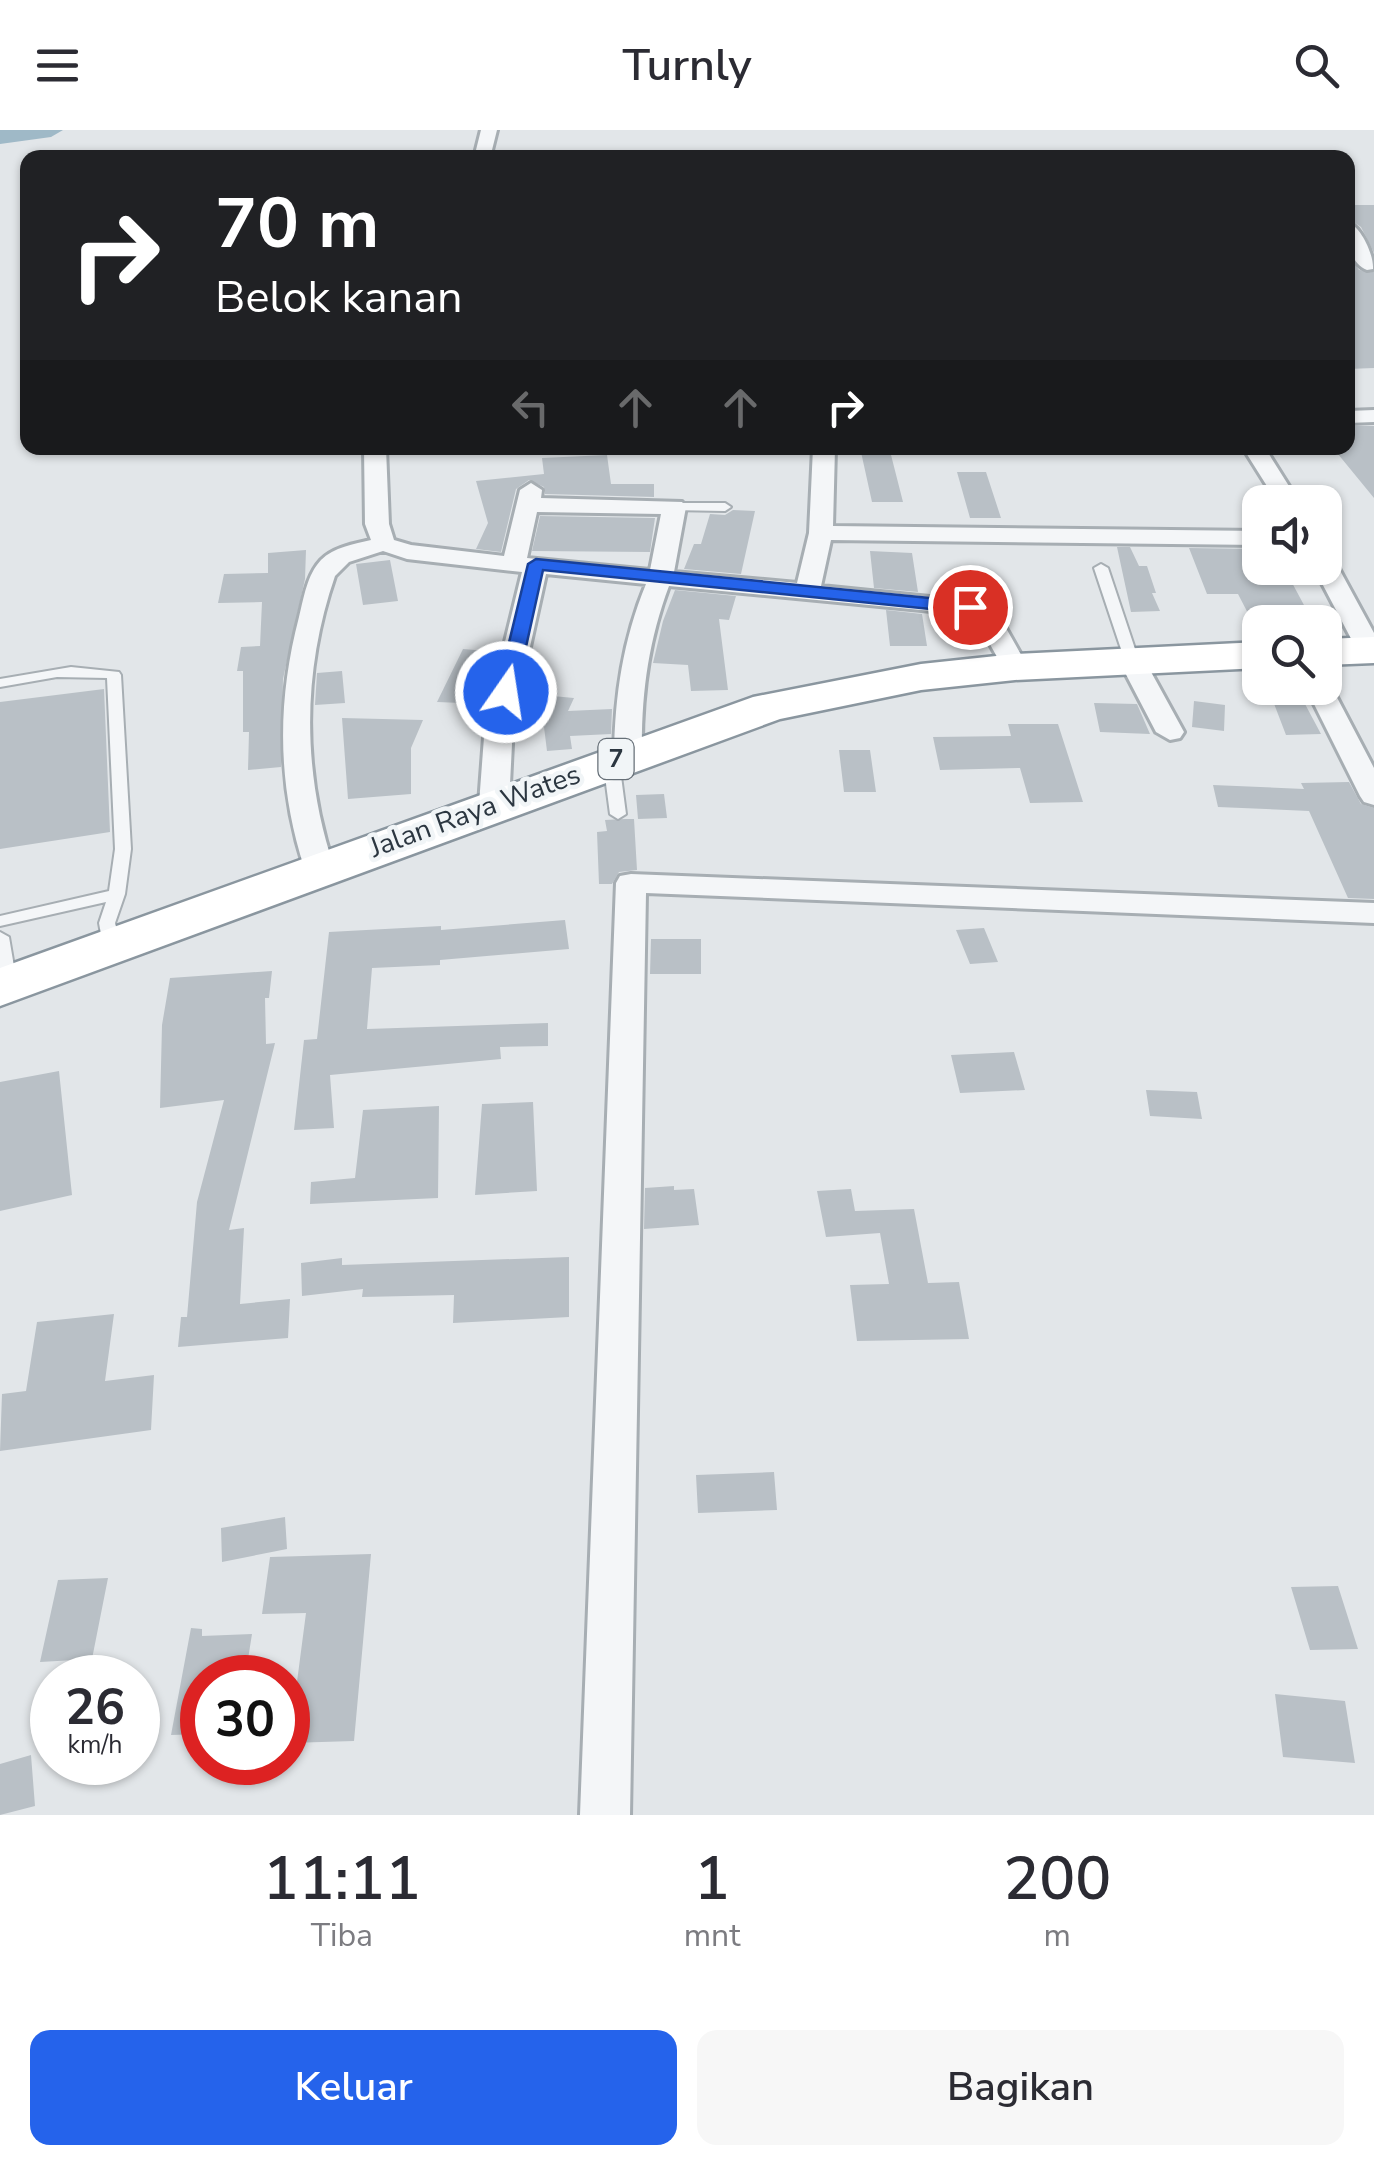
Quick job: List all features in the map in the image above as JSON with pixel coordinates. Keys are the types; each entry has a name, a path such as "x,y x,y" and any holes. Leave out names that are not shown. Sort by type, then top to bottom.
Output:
{"highway":[{"path":"1342,651 1372,650"},
{"name":"Jalan Raya Wates","path":"4,986 768,707 920,677 1016,666 1242,656"}],"street":[{"path":"1362,265 1374,288"},
{"path":"376,455 378,524 384,544"},
{"path":"808,590 821,533 824,455"},
{"path":"1258,455 1277,485"},
{"path":"494,804 499,724 525,563 530,498 674,506 661,576 642,626 620,758"},
{"path":"821,533 1242,538"},
{"path":"319,868 302,814 295,756 300,658 324,571 340,556 384,544 408,552 970,607 992,626 1016,666"},
{"path":"1336,585 1372,650"},
{"path":"1132,661 1170,732"},
{"path":"1328,705 1374,796"},
{"path":"604,1815 631,883 1374,912"}],"lane":[{"path":"674,506 725,507"},
{"path":"1101,568 1132,661"},
{"path":"0,683 68,672 100,671 114,675 123,849 117,894 107,923 112,945"},
{"path":"618,814 620,758"},
{"path":"0,921 117,894"},
{"path":"0,937 4,986"}],"building":[{"path":"1355,205 1374,205 1374,253 1355,223"},
{"path":"1355,264 1359,270 1374,272 1374,368 1355,369"},
{"path":"1355,426 1374,426 1374,498 1339,455 1355,455"},
{"path":"607,455 611,484 654,484 654,497 545,494 544,487 529,480 516,489 501,552 476,549 488,523 476,481 544,474 542,458"},
{"path":"862,455 891,455 903,502 872,502"},
{"path":"957,472 986,472 1001,518 970,518"},
{"path":"733,510 755,511 741,574 684,569 694,544 701,544 710,514 725,515"},
{"path":"540,516 655,518 650,552 532,551"},
{"path":"1117,547 1130,547 1139,566 1147,566 1160,611 1131,612"},
{"path":"1189,548 1242,549 1242,585 1293,585 1304,605 1244,605 1238,594 1207,594"},
{"path":"306,550 305,579 283,679 281,767 248,770 249,732 243,732 243,671 237,671 241,647 260,646 262,602 218,603 224,574 268,573 268,553"},
{"path":"870,551 912,553 918,592 874,588"},
{"path":"390,560 398,601 363,605 356,564"},
{"path":"675,590 736,596 729,620 719,619 728,690 691,691 688,665 653,663"},
{"path":"886,610 922,614 927,646 890,646"},
{"path":"463,649 499,652 486,704 437,702"},
{"path":"342,671 345,703 315,705 317,673"},
{"path":"104,689 110,832 0,849 0,702"},
{"path":"542,695 574,698 568,711 612,709 611,734 570,736 572,749 547,751 544,727 526,725"},
{"path":"1194,701 1225,705 1224,731 1192,727"},
{"path":"1094,703 1137,704 1150,734 1100,732"},
{"path":"1275,705 1306,705 1321,734 1286,735"},
{"path":"342,718 423,720 411,748 411,794 348,799"},
{"path":"1008,724 1058,724 1083,802 1030,803 1020,768 940,770 933,737 1011,736"},
{"path":"839,750 870,750 876,792 844,792"},
{"path":"1349,782 1361,804 1374,808 1374,899 1348,898 1309,811 1218,807 1213,785 1304,789 1301,783"},
{"path":"664,794 667,818 638,819 636,795"},
{"path":"634,819 637,870 619,872 612,884 599,884 597,832 607,831 605,820"},
{"path":"565,920 569,949 440,960 440,965 372,968 367,1029 548,1023 548,1046 500,1047 501,1059 330,1075 334,1128 294,1130 304,1040 317,1039 329,932 441,926 441,930"},
{"path":"984,928 998,962 970,964 956,930"},
{"path":"651,939 701,939 701,974 650,974"},
{"path":"272,971 269,998 265,998 266,1044 275,1043 229,1230 244,1228 240,1304 290,1299 288,1338 178,1347 181,1317 187,1317 197,1202 224,1100 160,1108 162,1025 170,978"},
{"path":"1014,1052 1025,1090 960,1093 951,1055"},
{"path":"59,1071 72,1195 0,1211 0,1082"},
{"path":"1146,1090 1197,1092 1202,1119 1150,1116"},
{"path":"533,1102 537,1191 475,1195 482,1104"},
{"path":"439,1106 438,1198 310,1204 311,1182 355,1178 363,1110"},
{"path":"674,1186 674,1190 694,1189 699,1225 644,1229 645,1188"},
{"path":"851,1189 855,1211 914,1209 928,1283 959,1282 969,1339 857,1341 850,1285 889,1284 880,1233 826,1237 817,1191"},
{"path":"569,1257 569,1317 453,1323 454,1295 362,1297 363,1289 302,1296 301,1263 342,1258 342,1265"},
{"path":"114,1314 105,1381 154,1375 151,1430 0,1451 2,1394 26,1391 37,1322"},
{"path":"774,1472 777,1510 698,1513 696,1475"},
{"path":"285,1517 287,1549 222,1562 221,1528"},
{"path":"371,1554 354,1741 310,1742 310,1655 301,1655 306,1613 262,1614 270,1557"},
{"path":"108,1578 93,1655 42,1655 58,1580"},
{"path":"1338,1586 1358,1649 1310,1650 1291,1587"},
{"path":"191,1628 202,1629 202,1636 252,1634 249,1655 186,1655"},
{"path":"180,1687 180,1735 171,1735"},
{"path":"1275,1694 1345,1701 1355,1763 1283,1757"},
{"path":"30,1755 35,1806 0,1815 0,1764"}],"waterway":[{"path":"0,136 51,130"}],"route":[{"path":"506,692 536,564 970,607"}]}
